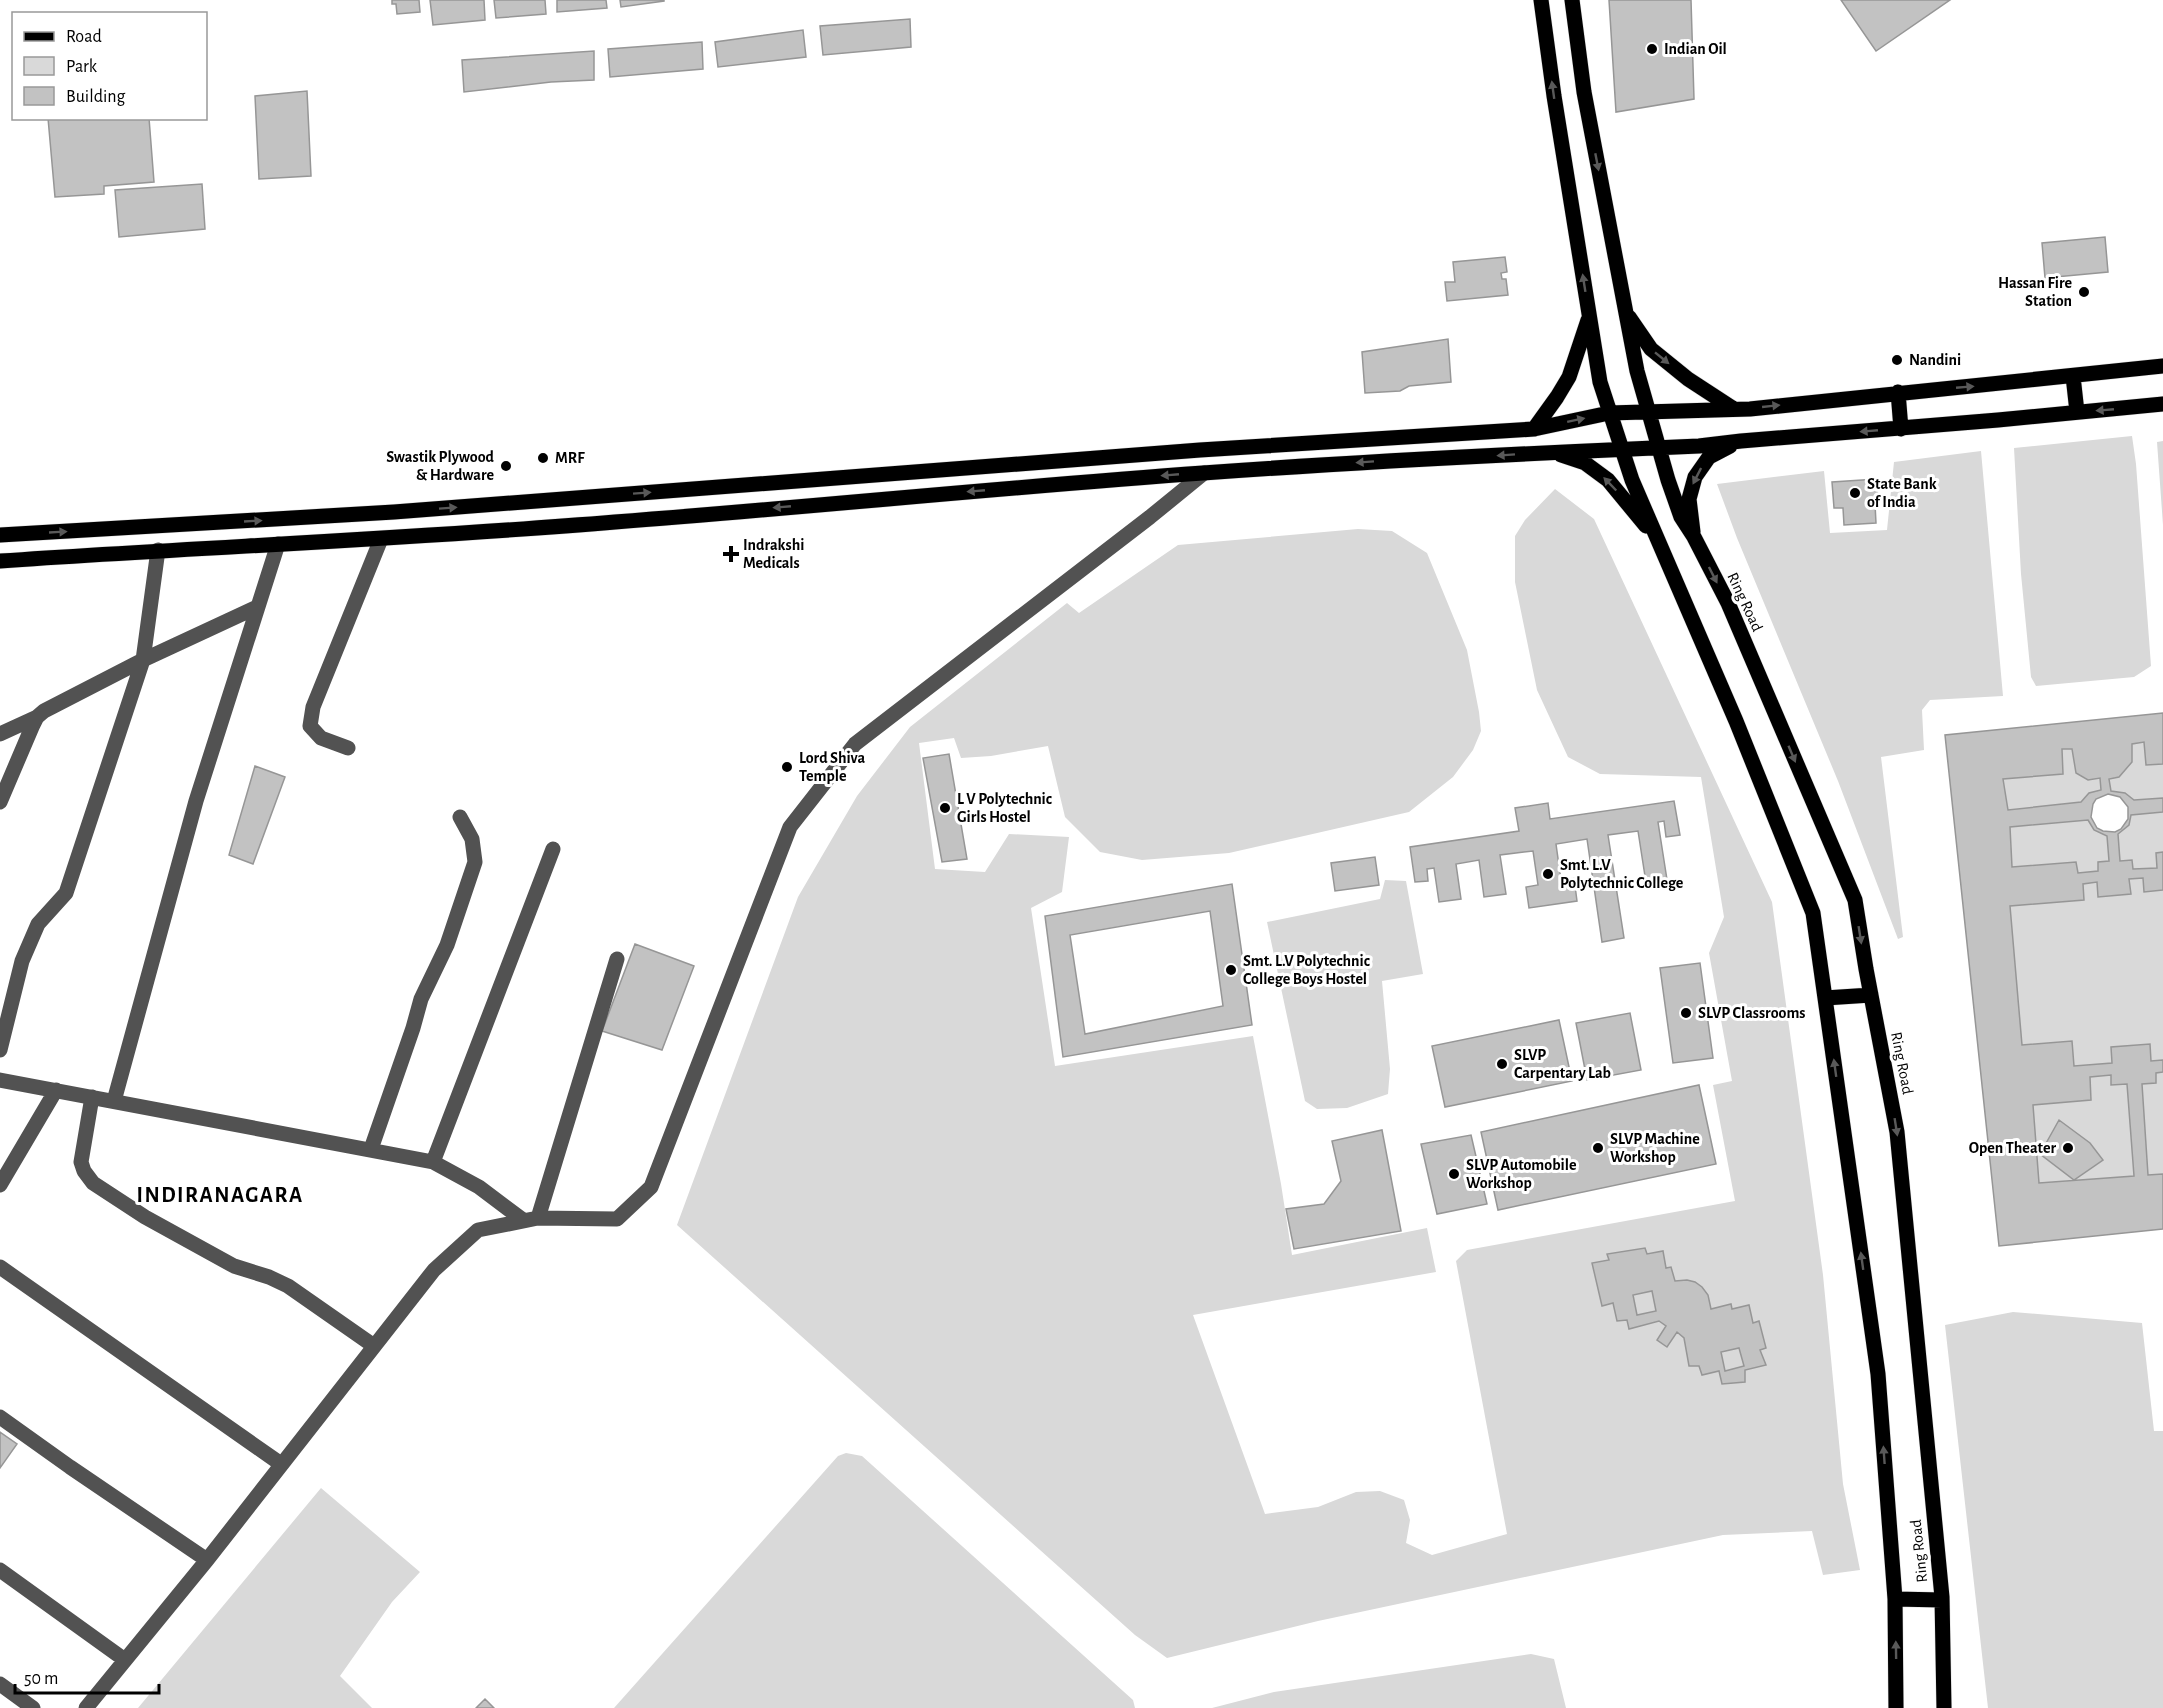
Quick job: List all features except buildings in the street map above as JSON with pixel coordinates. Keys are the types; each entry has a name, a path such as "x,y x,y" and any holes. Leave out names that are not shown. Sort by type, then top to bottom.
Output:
{"main road":[{"name":"Ring Road","path":"1541,0 1554,96 1600,382 1609,413 1632,480 1736,722 1813,913 1878,1374 1895,1599 1896,1708"},
{"name":"Ring Road","path":"1572,0 1584,92 1636,371 1664,465 1681,517 1694,537 1728,603 1855,900 1897,1132 1942,1600 1944,1708"},
{"path":"1626,312 1651,350 1688,379 1734,409"},
{"path":"1534,429 1569,376 1590,315"},
{"path":"2163,366 1734,409 1609,413 1534,429 1200,450 394,512 6,535 7,560 381,539 575,525 1204,473 1552,452 1699,446 2163,404"},
{"path":"2073,376 2077,412"},
{"path":"1898,392 1901,429"},
{"path":"1694,537 1689,499 1695,477 1709,457 1741,441"},
{"path":"1200,450 1204,473"},
{"path":"1552,452 1585,463 1608,480 1660,545"},
{"path":"571,499 575,525"},
{"path":"1825,998 1871,995"},
{"path":"1895,1599 1942,1600"}],"street":[{"path":"86,1708 207,1560 434,1270 478,1230 530,1219 617,1220 651,1188 790,827 855,744 1204,473"},
{"path":"348,748 321,738 310,726 312,707 381,539"},
{"path":"114,1101 196,801 278,544"},
{"path":"0,1050 22,961 38,924 66,893 143,660 158,550"},
{"path":"0,734 37,717 143,660 257,607"},
{"path":"0,802 37,717"},
{"path":"371,1149 421,999 447,945 475,862 472,839 460,817"},
{"path":"433,1162 553,849"},
{"path":"530,1219 617,959"},
{"path":"0,1080 433,1162 530,1219"},
{"path":"0,1185 56,1090"},
{"path":"92,1097 81,1162 93,1184 214,1256 288,1286 374,1346"},
{"path":"0,1267 281,1464"},
{"path":"0,1417 207,1560"},
{"path":"0,1570 125,1660"},
{"path":"0,1684 33,1708"}],"green space":[{"path":"2132,436 2151,666 2134,677 2036,686 2031,677 2021,574 2014,448"},
{"path":"2163,441 2163,525 2157,442"},
{"path":"1981,451 2003,696 1930,700 1922,710 1924,750 1881,757 1903,937 1898,939 1838,781 1737,538 1717,484 1824,471 1830,533 1887,530 1894,462"},
{"path":"1555,489 1594,519 1772,902 1823,1275 1843,1484 1860,1570 1823,1575 1812,1531 1723,1535 1318,1621 1167,1658 1135,1635 677,1225 798,897 857,796 910,727 1067,603 1079,613 1178,545 1358,529 1392,531 1427,553 1467,650 1481,731 1473,750 1453,777 1409,812 1229,853 1142,860 1100,852 1065,817 1048,746 991,756 961,758 954,738 919,743 935,869 985,872 1009,834 1069,837 1062,892 1031,908 1055,1066 1253,1036 1292,1255 1427,1228 1436,1272 1193,1315 1265,1514 1318,1507 1356,1492 1380,1491 1404,1500 1410,1520 1406,1543 1432,1555 1507,1534 1456,1261 1467,1250 1735,1201 1713,1085 1732,1081 1709,953 1724,917 1701,777 1600,774 1568,757 1537,690 1515,582 1515,536 1525,520"},
{"path":"2144,742 2146,765 2163,764 2163,798 2134,800 2125,793 2111,791 2109,779 2119,777 2132,762 2132,744"},
{"path":"2062,749 2072,749 2076,773 2088,778 2100,778 2101,790 2089,793 2081,802 2008,810 2003,779 2063,774"},
{"path":"2163,812 2163,852 2156,853 2157,868 2133,869 2132,860 2120,861 2118,834 2129,825 2131,815"},
{"path":"2088,820 2094,830 2107,836 2109,861 2098,862 2098,871 2078,873 2076,862 2012,867 2010,827"},
{"path":"2143,878 2144,892 2163,890 2163,1060 2151,1061 2149,1044 2111,1047 2112,1063 2074,1066 2072,1041 2022,1045 2010,906 2084,900 2083,884 2097,882 2098,897 2130,894 2129,879"},
{"path":"1385,880 1406,881 1423,974 1382,981 1390,1069 1388,1094 1347,1108 1317,1109 1305,1101 1267,922 1380,899"},
{"path":"2163,1072 2163,1174 2148,1175 2142,1084 2156,1083 2156,1073"},
{"path":"2111,1075 2112,1085 2127,1084 2134,1176 2039,1183 2033,1105 2091,1100 2090,1077"},
{"path":"2013,1312 2142,1323 2154,1431 2163,1431 2163,1708 1988,1708 1945,1325"},
{"path":"846,1453 862,1456 1133,1700 1135,1708 614,1708 838,1456"},
{"path":"321,1488 420,1572 392,1602 340,1676 372,1708 138,1708"},
{"path":"1531,1654 1554,1659 1566,1708 1212,1708 1274,1692"}],"place":[{"name":"Indian Oil","path":"1652,49"},
{"name":"Hassan Fire Station","path":"2084,292"},
{"name":"Nandini","path":"1897,360"},
{"name":"MRF","path":"543,458"},
{"name":"Swastik Plywood & Hardware","path":"506,466"},
{"name":"State Bank of India","path":"1855,493"},
{"name":"Indrakshi Medicals","path":"731,554"},
{"name":"Lord Shiva Temple","path":"787,767"},
{"name":"L V Polytechnic Girls Hostel","path":"945,808"},
{"name":"Smt. L.V Polytechnic College","path":"1548,874"},
{"name":"Smt. L.V Polytechnic College Boys Hostel","path":"1231,970"},
{"name":"SLVP Classrooms","path":"1686,1013"},
{"name":"SLVP Carpentary Lab","path":"1502,1064"},
{"name":"SLVP Machine Workshop","path":"1598,1148"},
{"name":"Open Theater","path":"2068,1148"},
{"name":"SLVP Automobile Workshop","path":"1454,1174"}],"district":[{"name":"INDIRANAGARA","path":"220,1195"}]}
